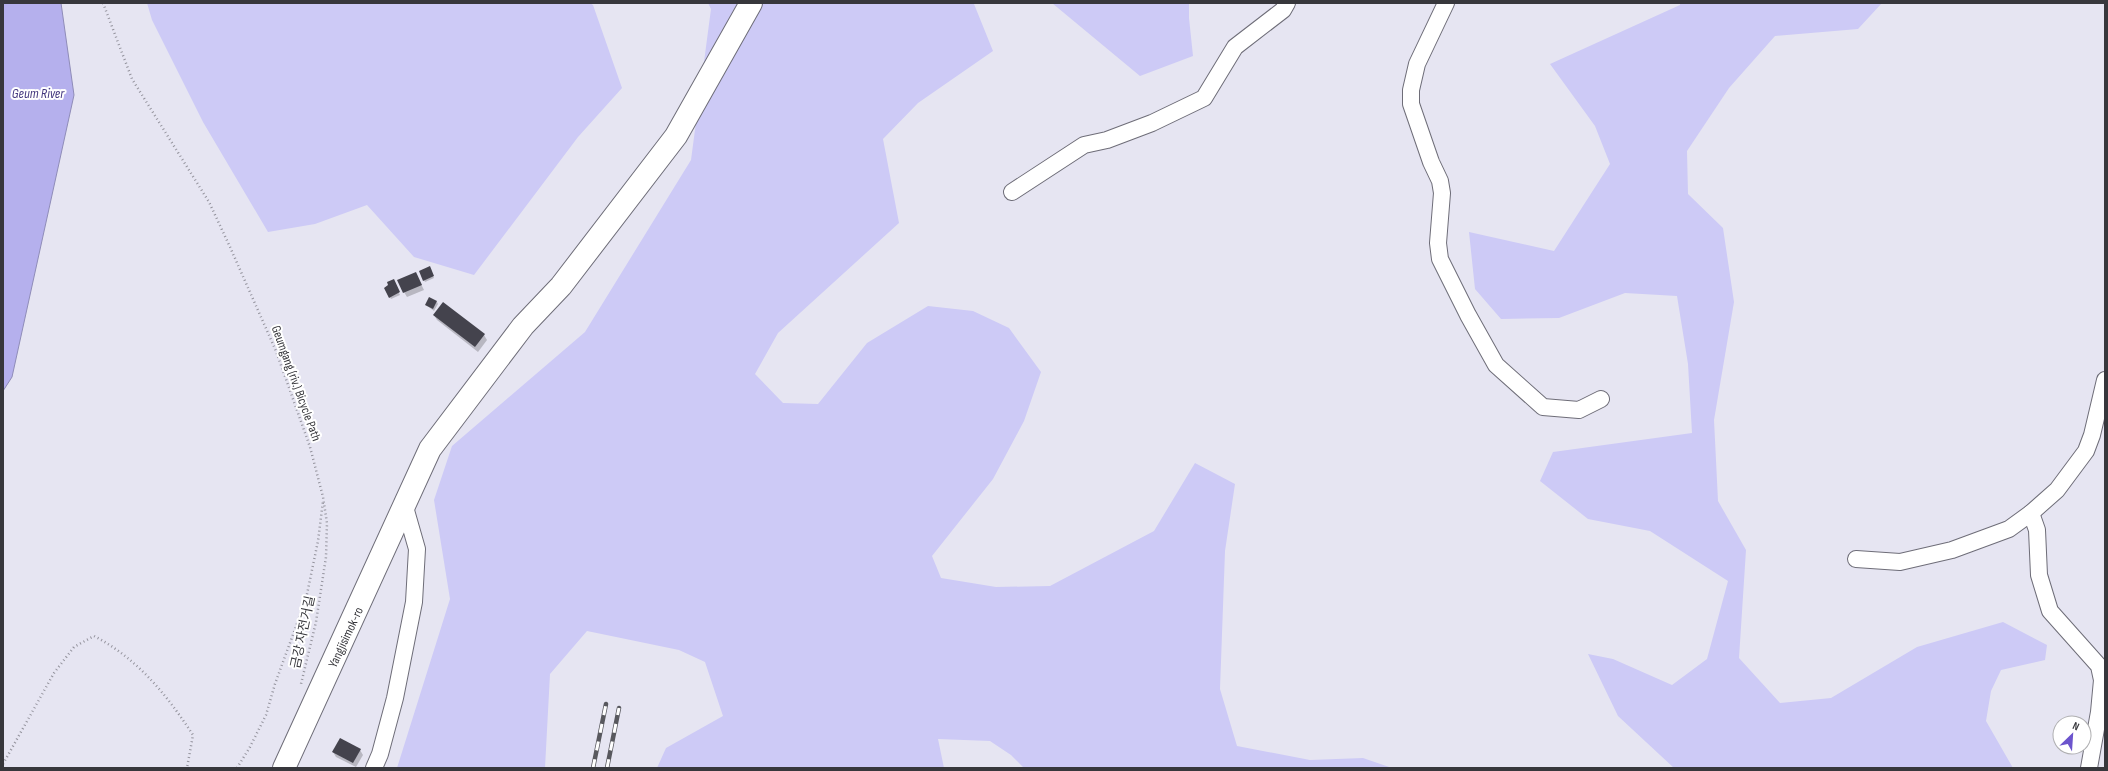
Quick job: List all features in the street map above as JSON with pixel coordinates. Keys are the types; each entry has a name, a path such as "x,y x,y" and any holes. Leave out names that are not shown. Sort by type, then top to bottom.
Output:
{"street":[{"name":"Yangjisimok-ro","path":"284,768 405,507 422,464 435,443 523,326 561,286 676,136 751,3"},
{"path":"1012,192 1084,145 1107,140 1152,123 1204,98 1235,47 1283,10 1287,3"},
{"path":"1446,3 1417,64 1411,90 1412,104 1431,162 1440,181 1442,193 1438,243 1440,259 1468,315 1496,365 1543,407 1579,410 1600,399"},
{"path":"1856,559 1900,562 1952,550 2009,529 2031,513 2057,490 2086,451 2092,435 2105,380"},
{"path":"374,768 380,754 397,691 414,602 417,549 405,507"},
{"path":"2031,513 2038,530 2039,575 2050,611 2099,666 2102,680 2099,712 2089,768"}],"path":[{"name":"Geumgang (riv.) Bicycle Path","path":"103,3 132,79 209,202 230,247 276,351 298,412 323,497 318,541 306,599 275,684 266,715 250,747 237,768"},
{"name":"금강 자전거길","path":"300,689 316,622 326,557 327,523 323,497"},
{"path":"3,764 54,673 74,647 94,636 114,646 142,669 174,706 193,735 187,768"}],"shaded area":[{"path":"147,3 590,3 593,5 622,88 578,137 474,275 414,257 367,205 315,224 268,232 203,122 152,20"},
{"path":"708,3 971,3 974,4 993,51 918,103 883,139 899,223 778,333 755,374 783,403 818,404 867,343 928,306 973,311 1009,328 1041,372 1024,421 993,479 932,556 941,578 996,587 1050,586 1154,531 1195,463 1235,484 1225,551 1220,689 1237,746 1310,760 1363,758 1392,768 1024,768 1011,755 990,741 938,739 944,768 657,768 666,748 723,716 705,662 679,650 587,631 550,674 545,768 397,768 450,599 434,500 452,446 585,332 691,160 711,9"},
{"path":"1052,3 1189,3 1193,56 1140,76"},
{"path":"1680,3 1882,3 1858,29 1775,36 1729,88 1687,151 1688,194 1723,228 1734,302 1714,420 1718,501 1746,550 1739,658 1780,703 1831,698 1917,647 2003,622 2047,645 2045,660 2001,670 1991,691 1986,721 2013,768 1674,768 1618,716 1588,654 1613,659 1672,685 1707,659 1728,581 1650,531 1588,519 1540,481 1553,452 1692,433 1688,364 1677,296 1625,293 1559,318 1501,319 1475,289 1469,232 1554,251 1610,164 1595,126 1550,64 1680,5"}],"water":[{"name":"Geum River","path":"3,3 61,3 74,95 12,377 3,391"}],"building":[{"path":"430,266 434,276 423,281 419,271"},
{"path":"416,272 422,285 403,293 397,280"},
{"path":"394,279 400,292 389,298 384,288 388,285 387,282"},
{"path":"429,297 437,301 433,309 425,305"},
{"path":"443,302 485,334 475,347 433,315"},
{"path":"340,738 361,749 353,763 332,752"}],"railway":[{"path":"593,768 606,704"},
{"path":"607,768 619,708"}]}
